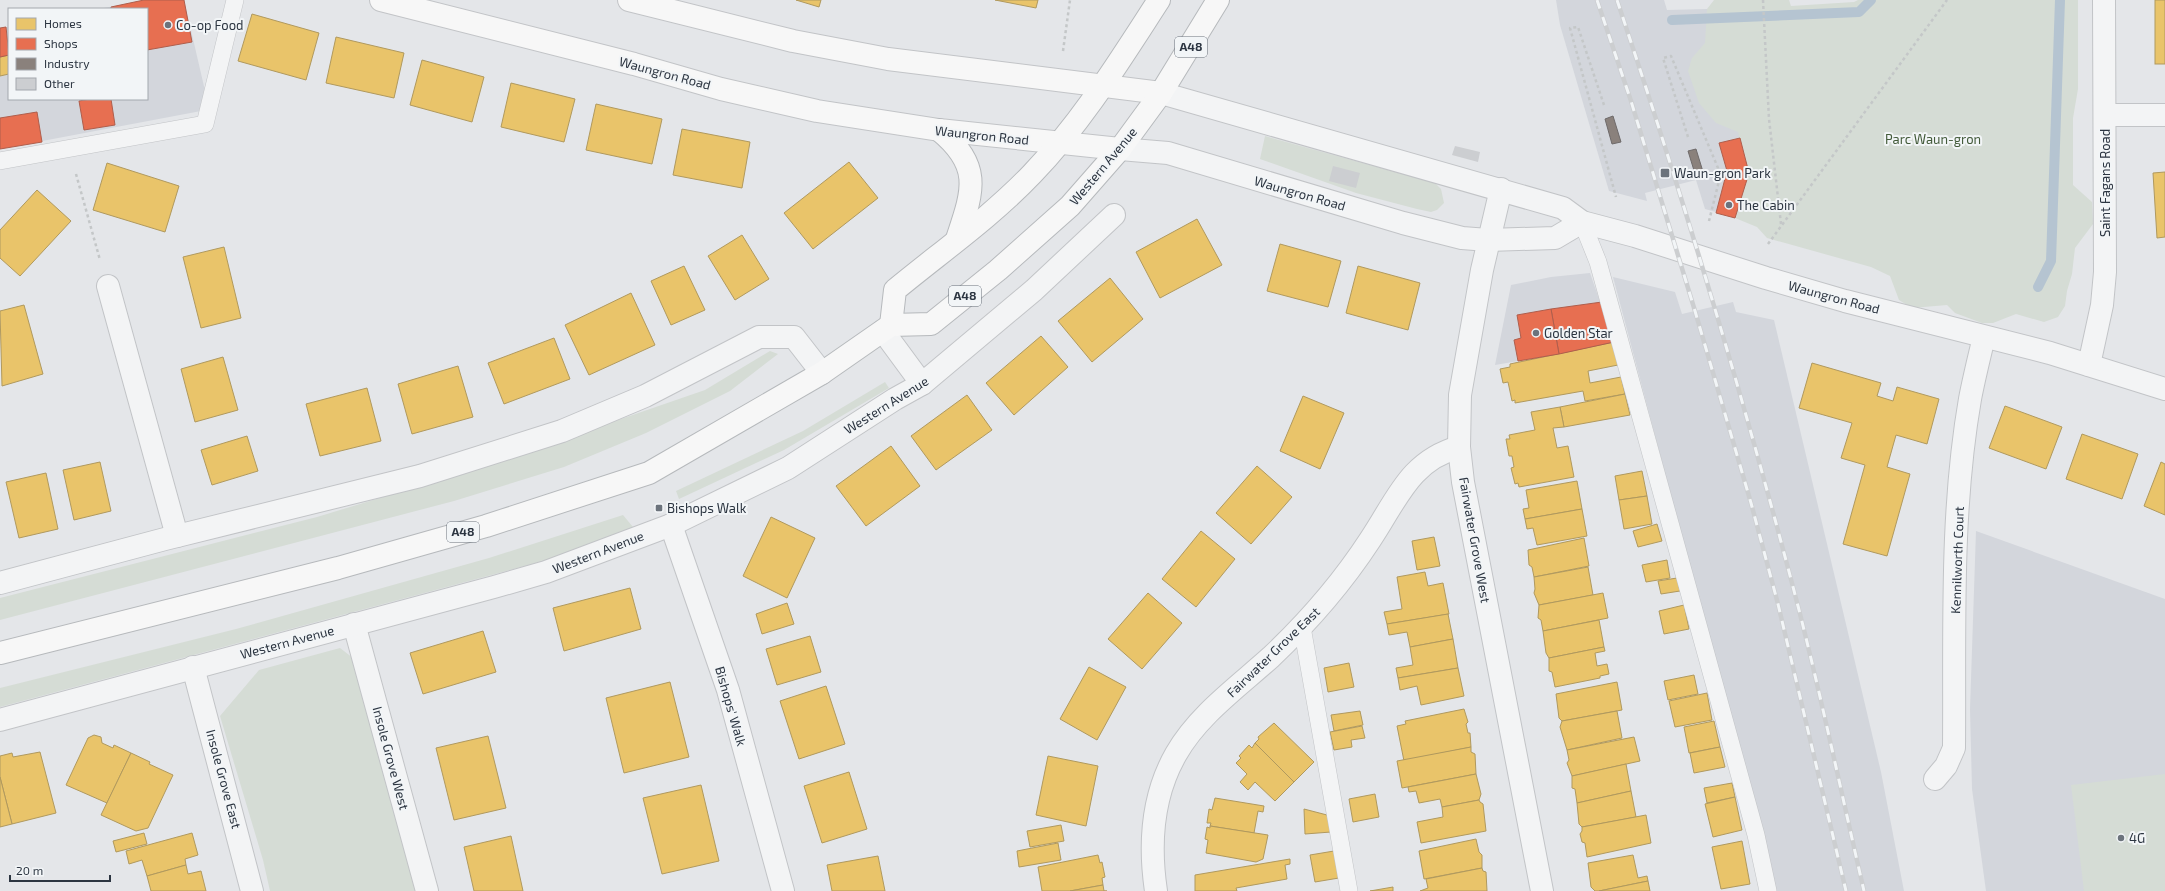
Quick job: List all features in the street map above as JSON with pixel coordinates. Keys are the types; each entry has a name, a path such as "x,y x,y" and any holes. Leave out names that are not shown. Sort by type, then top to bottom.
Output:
{"main road":[{"name":"Waungron Road","path":"381,0 634,64 721,89 816,111 939,130 1120,149"},
{"name":"Waungron Road","path":"630,0 793,41 888,59 1103,87 1161,93"},
{"path":"887,328 896,290 1017,189 1060,143 1103,87 1159,0"},
{"name":"Western Avenue","path":"887,328 931,324 998,270 1070,206 1120,149 1161,93 1218,0"},
{"path":"939,130 954,143 964,155 970,172 970,199 957,239"},
{"name":"A48","path":"0,653 338,568 486,526 649,473 822,373 887,328"}],"street":[{"name":"Saint Fagans Road","path":"2089,365 2102,305 2105,272 2104,0"},
{"name":"Waungron Road","path":"1161,93 1563,208 1582,222 1635,236 1781,282 1984,337 2050,353 2165,389"},
{"path":"2105,115 2165,115"},
{"name":"Waungron Road","path":"1120,149 1168,153 1403,223 1462,238 1488,240 1556,238 1582,222"},
{"name":"Fairwater Grove West","path":"1500,189 1488,240 1460,395 1459,447 1463,482 1542,891"},
{"name":"Western Avenue","path":"0,720 546,572 671,525 788,468 895,399 922,384 1034,290 1114,215"},
{"path":"108,286 177,536"},
{"path":"887,328 922,384"},
{"path":"0,583 177,536 420,476 562,431 645,396 759,337 794,336 822,373"},
{"name":"Kennilworth Court","path":"1935,779 1946,766 1954,748 1956,560 1959,488 1970,399 1984,337"},
{"name":"Fairwater Grove East","path":"1156,891 1152,853 1154,815 1162,786 1176,753 1211,712 1302,627 1344,578 1404,486 1420,466 1441,452 1459,447"},
{"name":"Bishops' Walk","path":"671,525 728,690 783,891"},
{"name":"Insole Grove West","path":"354,624 427,891"},
{"name":"Insole Grove East","path":"193,667 252,891"}],"lane":[{"path":"0,161 205,124 235,0"},
{"path":"1582,222 1598,262 1756,834 1768,891"},
{"path":"1302,627 1349,891"}],"path":[{"path":"1063,51 1070,0"},
{"path":"1763,0 1769,119 1781,224"},
{"path":"1768,244 1781,224 1947,0"},
{"path":"1604,106 1578,27 1570,28 1616,197"},
{"path":"1688,137 1663,58 1671,56 1718,168 1719,180 1708,221"},
{"path":"69,149 108,286"}],"shaded area":[{"path":"144,0 184,0 206,95 201,111 0,149 0,28 8,27 8,100 148,100 148,8 104,8"},
{"path":"1556,0 1664,0 1667,10 1707,9 1763,225 1705,209 1696,180 1645,193 1647,201 1609,191 1560,25"},
{"path":"1590,273 1600,302 1559,354 1495,365 1511,285 1551,277"},
{"path":"1613,277 1675,292 1682,314 1733,302 1736,312 1774,320 1881,772 1904,891 1776,891"},
{"path":"1976,531 2165,599 2165,891 1986,891 1972,789 1970,709"}],"green space":[{"name":"Parc Waun-gron","path":"1714,0 1789,0 1791,6 1854,2 1858,0 2078,0 2078,89 2073,118 2073,185 2092,202 2093,224 2075,248 2072,274 2067,291 2065,306 2058,317 2044,322 2016,314 1993,323 1982,323 1955,313 1947,305 1912,308 1899,300 1890,276 1871,267 1767,238 1757,227 1735,218 1749,173 1738,132 1716,123 1699,103 1688,71 1692,58 1705,43 1707,9"},
{"path":"1265,136 1435,183 1441,189 1444,203 1437,210 1431,212 1417,209 1356,193 1260,159"},
{"path":"770,351 778,354 730,391 646,433 564,467 454,501 0,620 0,598 317,517 482,467 705,390"},
{"path":"885,382 889,388 784,450 679,499 676,491 803,431"},
{"path":"623,515 633,527 562,556 0,707 0,688 236,629 489,558"},
{"path":"340,648 353,658 416,891 270,891 263,860 220,716 259,670"},
{"name":"4G","path":"2165,774 2165,891 2084,891 2071,785"}],"building: Homes":[{"path":"796,0 821,0 819,7"},
{"path":"995,0 1038,0 1036,8"},
{"path":"2155,0 2165,0 2165,64 2155,64"},
{"path":"252,14 319,33 306,80 238,61"},
{"path":"336,37 404,53 394,98 326,83"},
{"path":"8,55 8,74 0,76 0,57"},
{"path":"422,60 484,77 472,122 410,105"},
{"path":"511,83 575,99 564,142 501,127"},
{"path":"596,104 662,119 652,164 586,150"},
{"path":"682,129 750,142 742,188 673,175"},
{"path":"849,162 878,198 813,249 784,213"},
{"path":"107,163 179,186 165,232 93,210"},
{"path":"2165,172 2165,237 2157,238 2153,173"},
{"path":"37,190 71,221 20,276 0,258 0,230"},
{"path":"1197,219 1222,265 1160,298 1136,252"},
{"path":"742,235 769,279 735,300 708,256"},
{"path":"1280,244 1341,261 1328,307 1267,291"},
{"path":"224,247 241,318 201,328 183,257"},
{"path":"684,266 705,310 671,325 651,281"},
{"path":"1358,266 1420,283 1408,330 1346,313"},
{"path":"1110,278 1143,319 1092,362 1058,321"},
{"path":"631,293 655,345 589,375 565,325"},
{"path":"24,305 43,374 2,386 0,311"},
{"path":"1041,336 1068,367 1014,415 986,383"},
{"path":"554,338 570,379 504,404 488,363"},
{"path":"1614,342 1618,365 1588,371 1590,383 1621,377 1625,394 1585,401 1583,391 1515,403 1515,400 1512,401 1508,382 1503,383 1500,369 1510,367 1510,364"},
{"path":"223,357 238,410 195,422 181,369"},
{"path":"1812,363 1881,383 1877,396 1893,401 1897,387 1939,399 1927,444 1896,435 1887,467 1910,474 1887,556 1843,544 1865,465 1841,458 1852,423 1799,408"},
{"path":"458,366 473,417 412,434 398,384"},
{"path":"367,388 381,441 320,456 306,404"},
{"path":"1625,394 1630,415 1564,427 1560,407"},
{"path":"967,395 992,430 936,470 911,436"},
{"path":"1303,396 1344,413 1320,469 1280,451"},
{"path":"2005,406 2062,427 2046,469 1989,448"},
{"path":"1560,407 1564,427 1553,428 1557,448 1568,446 1574,477 1519,487 1518,483 1515,484 1511,468 1514,467 1512,456 1509,456 1506,439 1510,439 1509,435 1535,430 1531,412"},
{"path":"2082,434 2138,454 2122,499 2066,479"},
{"path":"247,436 258,471 212,485 201,450"},
{"path":"891,446 920,486 866,526 836,486"},
{"path":"100,462 111,511 74,520 63,470"},
{"path":"2161,462 2165,464 2165,515 2144,506"},
{"path":"1257,466 1292,497 1251,544 1216,513"},
{"path":"1642,471 1647,496 1619,500 1615,476"},
{"path":"46,473 58,529 19,538 6,482"},
{"path":"1577,481 1582,509 1525,519 1523,509 1529,508 1526,490"},
{"path":"1647,496 1652,524 1624,529 1619,500"},
{"path":"1582,509 1587,536 1537,545 1533,528 1527,529 1525,519"},
{"path":"771,517 815,538 787,598 743,576"},
{"path":"1657,524 1662,541 1638,547 1633,531"},
{"path":"1201,531 1235,559 1196,607 1162,579"},
{"path":"1434,537 1440,566 1417,570 1412,541"},
{"path":"1584,538 1589,566 1534,577 1532,567 1529,565 1528,550"},
{"path":"1667,560 1670,578 1646,582 1642,565"},
{"path":"1588,567 1593,595 1539,605 1534,593 1534,577"},
{"path":"1425,572 1428,586 1443,583 1449,614 1387,624 1384,612 1402,609 1397,577"},
{"path":"1677,578 1680,591 1661,594 1658,581"},
{"path":"630,588 641,629 564,651 553,608"},
{"path":"1148,593 1182,623 1142,669 1108,639"},
{"path":"1603,593 1608,618 1543,631 1541,620 1538,618 1539,605"},
{"path":"787,603 794,624 762,634 756,614"},
{"path":"1684,605 1689,629 1664,634 1659,611"},
{"path":"1448,614 1453,639 1410,647 1407,632 1389,635 1387,624"},
{"path":"1599,620 1604,647 1549,658 1546,653 1543,631"},
{"path":"483,631 496,672 423,694 410,653"},
{"path":"810,636 821,672 777,685 766,649"},
{"path":"1453,639 1458,668 1398,678 1396,668 1413,665 1410,647"},
{"path":"1604,647 1605,651 1595,653 1597,666 1607,664 1609,674 1600,676 1600,678 1555,687 1552,672 1549,671 1549,658"},
{"path":"1349,663 1354,687 1328,692 1324,668"},
{"path":"1089,667 1126,687 1097,740 1060,719"},
{"path":"1458,668 1464,696 1421,705 1417,686 1400,690 1398,678"},
{"path":"1694,675 1698,694 1668,700 1664,681"},
{"path":"670,682 689,757 624,773 606,698"},
{"path":"1617,682 1622,710 1562,721 1559,718 1556,694"},
{"path":"826,686 845,744 799,759 780,701"},
{"path":"1707,693 1712,720 1675,727 1669,701"},
{"path":"1464,709 1468,722 1466,724 1468,733 1470,733 1471,747 1404,761 1397,726 1406,724 1405,721"},
{"path":"1360,711 1363,725 1334,731 1331,715"},
{"path":"1617,711 1622,738 1567,750 1560,727 1562,721"},
{"path":"1714,721 1720,747 1689,753 1684,727"},
{"path":"1274,723 1314,762 1294,782 1255,743 1259,739 1258,737"},
{"path":"1362,726 1365,738 1351,740 1352,747 1334,750 1330,732"},
{"path":"94,735 101,737 102,743 113,748 114,745 131,753 107,803 66,785 88,738"},
{"path":"488,736 506,808 454,820 436,748"},
{"path":"1634,737 1640,761 1572,776 1567,763 1569,760 1567,750"},
{"path":"1255,743 1294,782 1275,801 1255,782 1248,790 1240,782 1247,774 1236,763 1241,758 1239,756 1249,745 1252,748"},
{"path":"1471,747 1471,752 1475,754 1476,774 1402,788 1397,761"},
{"path":"1720,747 1725,767 1694,773 1690,753"},
{"path":"40,752 56,813 12,824 0,777 0,756 12,753 13,757"},
{"path":"131,753 150,762 149,764 173,775 148,828 136,831 101,815"},
{"path":"1048,756 1098,766 1086,826 1036,815"},
{"path":"1626,764 1631,791 1577,803 1575,789 1572,788 1572,776"},
{"path":"849,772 867,829 822,843 804,786"},
{"path":"1476,774 1481,794 1479,800 1442,807 1440,799 1419,803 1416,791 1409,792 1408,787"},
{"path":"0,777 12,824 0,827"},
{"path":"1732,783 1735,797 1707,803 1704,788"},
{"path":"701,785 719,861 662,874 643,798"},
{"path":"1631,791 1636,817 1582,827 1579,824 1577,803"},
{"path":"1375,794 1379,817 1353,822 1349,799"},
{"path":"1735,797 1742,830 1713,837 1705,804"},
{"path":"1215,798 1264,806 1263,812 1258,811 1254,833 1210,826 1211,823 1207,823 1209,809 1212,810"},
{"path":"1479,800 1483,804 1486,831 1421,843 1417,822 1443,817 1442,807"},
{"path":"1304,809 1327,815 1331,832 1305,834"},
{"path":"1646,815 1651,843 1587,857 1585,843 1582,842 1580,834 1582,827"},
{"path":"1061,825 1064,841 1030,847 1027,831"},
{"path":"1210,826 1268,835 1263,859 1256,862 1206,853 1208,840 1205,839 1207,827 1210,828"},
{"path":"144,833 147,844 116,852 113,841"},
{"path":"192,833 198,855 185,859 186,865 147,876 142,860 129,864 126,851"},
{"path":"511,836 523,891 474,891 464,847"},
{"path":"1476,839 1479,852 1482,855 1482,868 1424,879 1419,851"},
{"path":"1742,841 1750,884 1721,889 1712,847"},
{"path":"1058,843 1061,860 1019,867 1017,851"},
{"path":"1334,851 1339,878 1315,882 1310,855"},
{"path":"1098,855 1100,863 1102,862 1105,877 1102,878 1103,885 1070,891 1042,891 1038,867"},
{"path":"1633,855 1638,878 1647,876 1648,881 1599,891 1595,891 1591,887 1588,863"},
{"path":"878,856 885,891 832,891 827,865"},
{"path":"1290,859 1290,864 1285,865 1287,879 1236,888 1237,891 1195,891 1195,875"},
{"path":"186,865 188,874 201,871 206,891 151,891 147,876"},
{"path":"1482,868 1483,871 1486,872 1487,891 1420,891 1428,888 1426,879"},
{"path":"1648,881 1650,891 1599,891"},
{"path":"1103,885 1104,891 1070,891"},
{"path":"1393,887 1393,891 1370,891"}],"building: Shops":[{"name":"Co-op Food","path":"144,0 184,0 192,42 148,50 148,8 111,7"},
{"path":"6,27 8,55 0,57 0,28"},
{"path":"111,100 115,125 84,130 79,101"},
{"path":"37,112 42,142 0,149 0,118"},
{"path":"1740,138 1749,173 1735,218 1716,213 1727,171 1719,143"},
{"path":"1602,302 1614,342 1559,354 1551,309"},
{"path":"1551,309 1559,354 1518,361 1514,340 1521,338 1517,315"}],"building: Industry":[{"path":"1613,116 1621,142 1612,144 1605,119"},
{"path":"1696,149 1704,175 1696,177 1688,151"}],"building: Other":[{"path":"1455,146 1480,152 1478,162 1452,155"},
{"path":"1333,166 1360,173 1356,188 1329,181"}],"waterway":[{"path":"1672,20 1859,12 1871,0"},
{"path":"2038,287 2051,261 2060,0"}],"railway":[{"path":"1597,0 1631,101 1695,311 1751,503 1778,604 1846,891"},
{"path":"1617,0 1690,226 1757,453 1807,641 1864,891"}],"place":[{"name":"Co-op Food","path":"168,25"},
{"name":"Waun-gron Park","path":"1665,173"},
{"name":"The Cabin","path":"1729,205"},
{"name":"Golden Star","path":"1536,333"},
{"name":"Bishops Walk","path":"659,508"},
{"name":"4G","path":"2121,838"}]}
